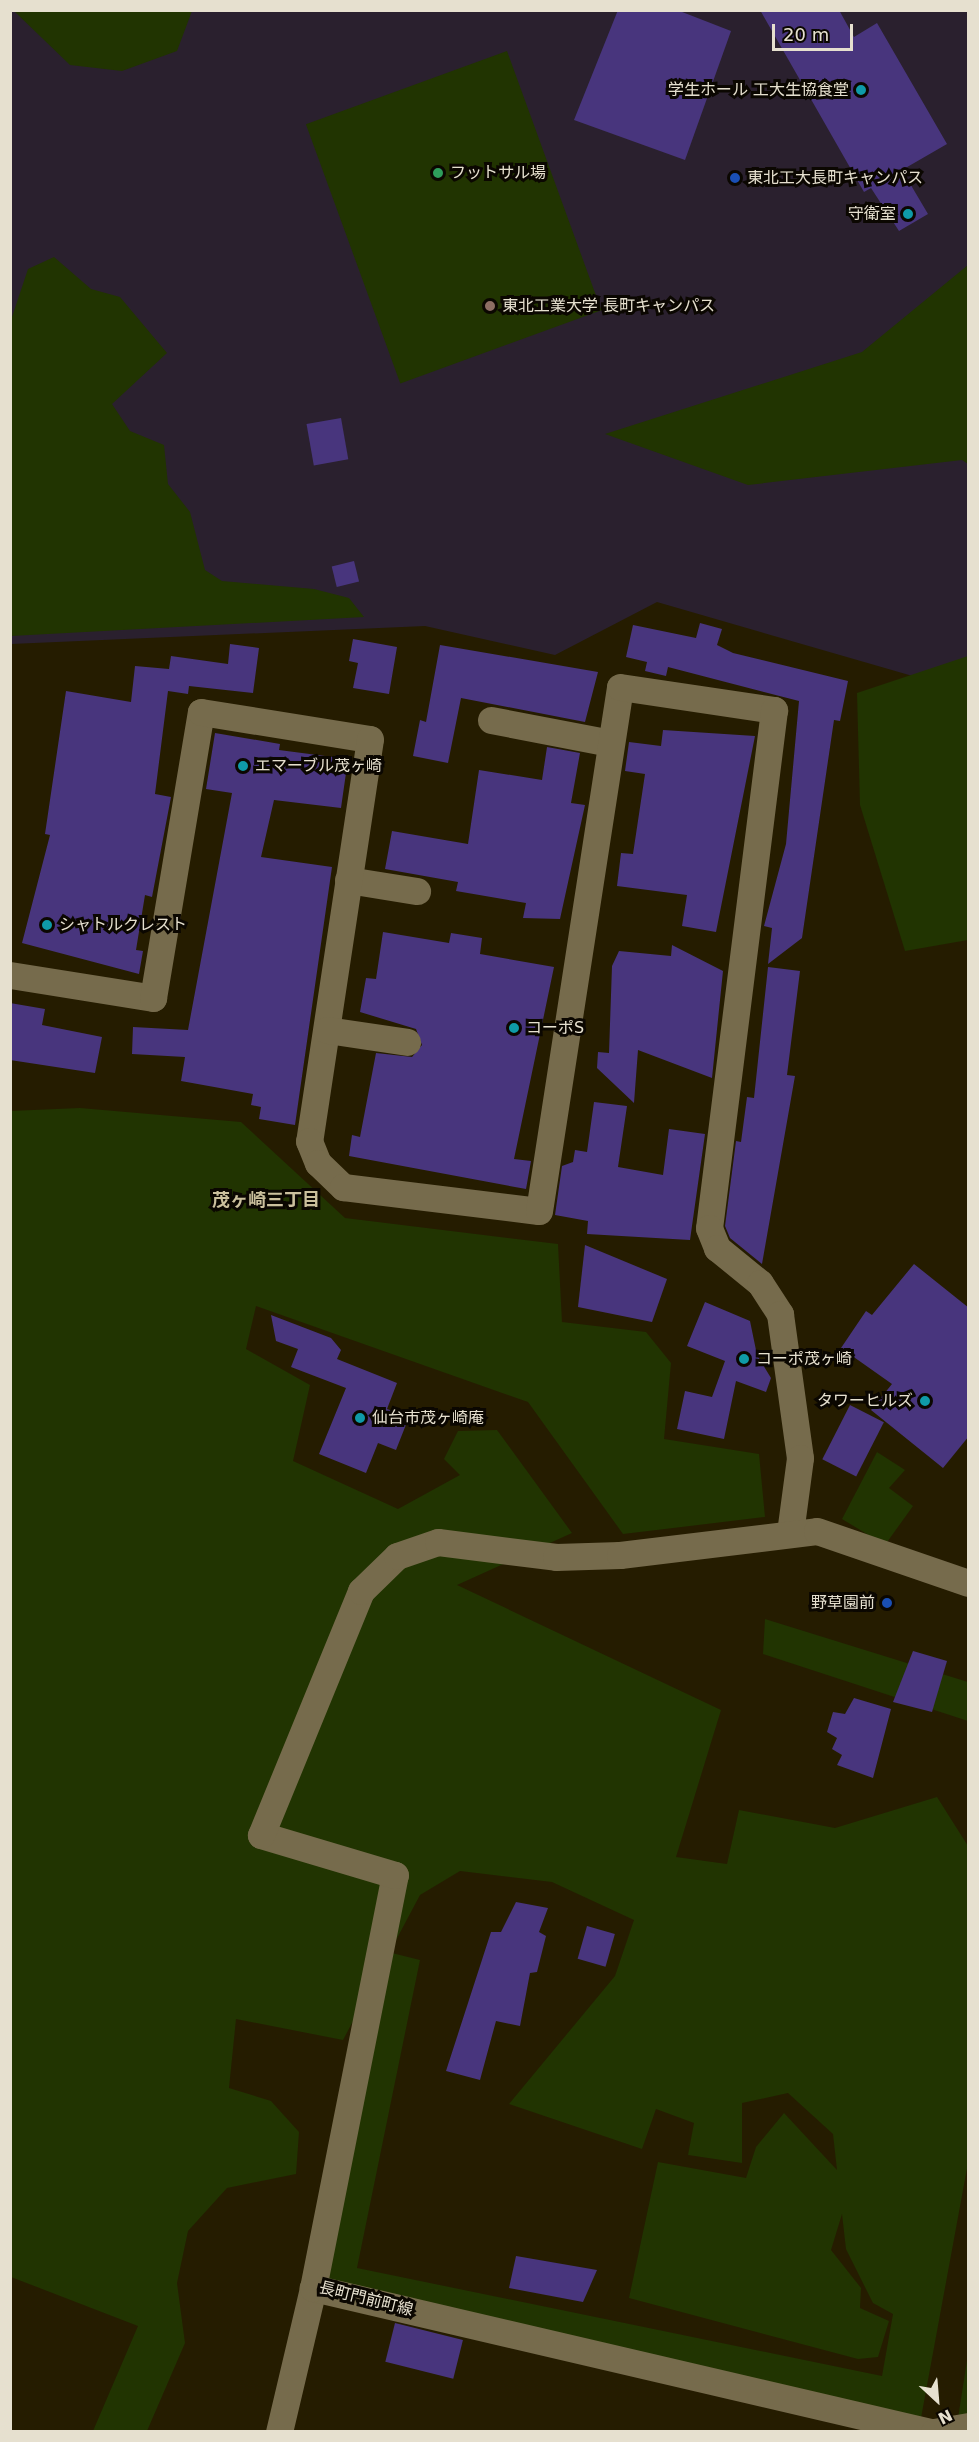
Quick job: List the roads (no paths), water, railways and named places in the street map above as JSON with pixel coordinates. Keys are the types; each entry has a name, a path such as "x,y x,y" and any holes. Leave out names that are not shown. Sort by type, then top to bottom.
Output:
{"street":[{"path":"10,975 153,998 201,712 370,739 309,1141 318,1163 343,1187 539,1211 620,687 774,710 709,1228 717,1248 759,1283 780,1314 800,1458 790,1533 817,1531 969,1582"},
{"path":"491,720 610,743"},
{"path":"348,880 417,891"},
{"path":"327,1030 407,1042"},
{"name":"長町門前町線","path":"790,1533 620,1555 556,1557 438,1542 397,1556 361,1591 261,1835 395,1875 313,2289 932,2432 969,2426"},
{"path":"279,2432 313,2289"}],"place":[{"name":"学生ホール 工大生協食堂","path":"861,90"},
{"name":"フットサル場","path":"438,173"},
{"name":"東北工大長町キャンパス","path":"735,178"},
{"name":"守衛室","path":"908,214"},
{"name":"東北工業大学 長町キャンパス","path":"490,306"},
{"name":"エマーブル茂ヶ崎","path":"243,766"},
{"name":"シャトルクレスト","path":"47,925"},
{"name":"コーポS","path":"514,1028"},
{"name":"コーポ茂ヶ崎","path":"744,1359"},
{"name":"タワーヒルズ","path":"925,1401"},
{"name":"仙台市茂ヶ崎庵","path":"360,1418"},
{"name":"野草園前","path":"887,1603"}],"district":[{"name":"茂ヶ崎三丁目","path":"266,1200"}]}
